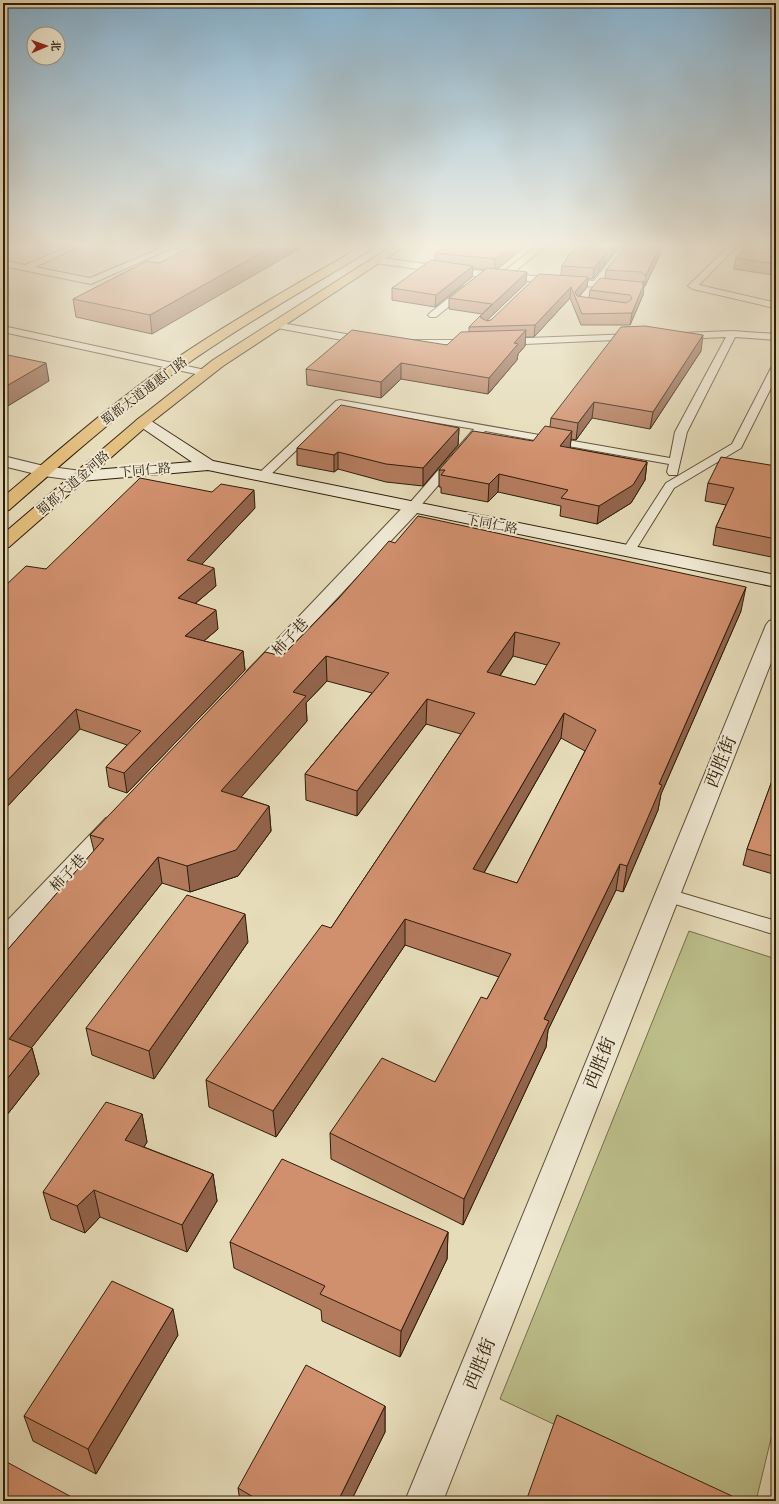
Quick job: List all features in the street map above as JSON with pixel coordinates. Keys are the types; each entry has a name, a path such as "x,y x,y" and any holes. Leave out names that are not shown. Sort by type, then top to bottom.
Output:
{"main road":[{"name":"蜀都大道通惠门路","path":"44,471 110,416 174,367 256,314"},
{"name":"蜀都大道通惠门路","path":"143,422 205,373 292,314"},
{"path":"81,476 110,416"},
{"name":"蜀都大道金河路","path":"3,543 143,422"},
{"name":"蜀都大道金河路","path":"3,506 44,471"}],"street":[{"name":"下同仁路","path":"143,422 208,465"},
{"name":"下同仁路","path":"3,461 44,471 81,476 208,465 776,582"},
{"name":"柿子巷","path":"243,687 412,508"},
{"name":"西胜街","path":"424,1501 776,625"},
{"name":"柿子巷","path":"3,941 128,808"}],"lane":[{"path":"275,325 353,339 375,341"},
{"path":"3,329 205,373"},
{"path":"671,336 732,334 776,337"},
{"path":"628,552 670,486 681,432 732,334"},
{"path":"497,342 647,337"},
{"path":"405,342 481,343"},
{"path":"670,486 737,446 776,368"},
{"path":"262,476 340,403 675,462"},
{"path":"412,508 482,427"},
{"path":"668,895 776,928"}],"green space":[{"path":"689,931 776,959 776,1418 756,1501 718,1501 500,1399"}],"building":[{"path":"497,314 545,314 535,325 469,327 480,316 487,321 491,320"},
{"path":"645,326 703,335 653,412 594,402 578,423 551,418 621,327"},
{"path":"352,330 447,345 461,332 526,330 514,343 518,344 489,378 401,363 381,382 306,369"},
{"path":"3,354 46,363 3,388"},
{"path":"341,405 459,428 423,468 386,464 338,452 334,455 297,448"},
{"path":"545,426 572,431 560,446 647,462 633,485 599,506 561,498 568,490 499,474 489,484 441,475 445,470 439,470 473,431 533,441"},
{"path":"721,457 776,466 776,539 716,527 734,488 708,483"},
{"path":"140,478 212,492 221,484 254,490 187,560 214,568 178,598 216,610 185,636 243,651 124,773 106,767 141,731 76,709 3,785 3,586 5,586 26,566 46,569"},
{"path":"418,516 746,587 659,784 662,785 627,866 620,864 544,1019 549,1021 464,1199 330,1133 382,1058 435,1082 481,997 487,999 511,954 405,919 273,1111 206,1080 322,925 331,928 475,713 427,699 357,791 305,774 389,673 326,656 293,692 306,696 221,791 269,806 236,850 187,866 158,857 9,1039 32,1048 3,1084 3,955 104,839 90,835 265,652 282,656 339,598 389,541 395,543","holes":["515,632 560,643 535,685 487,672","564,713 596,730 517,883 473,869"]},
{"path":"776,770 776,857 747,849"},
{"path":"187,895 245,914 149,1051 86,1028"},
{"path":"106,1102 142,1114 125,1140 213,1174 182,1225 94,1190 77,1206 43,1192"},
{"path":"282,1159 448,1232 401,1331 320,1294 325,1286 230,1242"},
{"path":"112,1281 173,1309 88,1449 24,1416"},
{"path":"306,1365 385,1406 338,1501 260,1501 238,1488"},
{"path":"557,1415 732,1496 731,1501 526,1501"},
{"path":"3,1460 79,1501 3,1501"}]}
